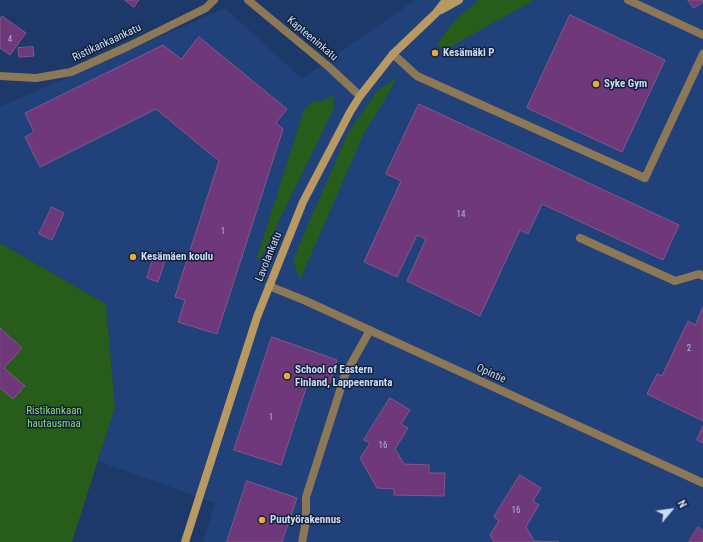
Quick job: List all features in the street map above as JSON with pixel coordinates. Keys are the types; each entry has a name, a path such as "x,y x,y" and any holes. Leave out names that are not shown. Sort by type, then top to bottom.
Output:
{"main road":[{"name":"Lavolankatu","path":"184,542 257,317 303,202 350,112 360,96 394,54 436,13 446,0"},
{"name":"Lavolankatu","path":"436,13 459,0"}],"street":[{"name":"Ristikankaankatu","path":"0,76 36,78 71,72 206,8 214,0"},
{"name":"Kapteeninkatu","path":"248,0 329,67 360,96"},
{"path":"628,0 703,35"},
{"path":"394,54 417,76 645,178 703,54"},
{"path":"580,238 675,281 699,274 703,276"},
{"name":"Opintie","path":"269,286 370,330 703,483"},
{"path":"302,542 306,521 306,497 345,375 370,330"}],"shaded area":[{"path":"415,0 703,0 703,542 203,542 215,503 98,461 115,407 106,304 0,243 0,107 225,8 302,79"}],"green space":[{"path":"479,0 534,0 447,49 436,45 455,20"},
{"path":"397,78 364,133 300,280 293,261 348,133 377,91"},
{"path":"334,95 333,110 260,260 256,260 304,110 312,102 320,102"},
{"name":"Ristikankaan hautausmaa","path":"0,243 106,304 115,407 72,542 0,542"}],"building":[{"path":"125,0 139,0 134,7"},
{"path":"688,0 703,0 703,2 694,8"},
{"name":"Syke Gym","path":"570,15 665,60 622,152 527,108"},
{"path":"2,16 26,33 10,55 0,48 0,19"},
{"path":"199,37 287,109 276,123 283,129 217,334 178,322 185,300 175,297 219,161 156,109 40,167 25,137 34,132 25,113 163,45 181,59"},
{"path":"33,47 34,56 19,57 18,48"},
{"path":"419,104 679,225 663,260 542,204 528,234 520,230 480,316 407,281 426,239 417,235 397,277 364,262 401,181 386,174"},
{"path":"52,207 64,213 52,240 39,234"},
{"path":"155,254 166,258 158,282 147,278"},
{"path":"703,307 703,421 647,394 657,374 662,376 688,321 695,325"},
{"path":"0,328 22,348 4,368 25,386 13,399 0,388"},
{"path":"272,337 337,360 329,386 309,379 281,465 234,450"},
{"path":"390,398 410,410 401,424 408,428 395,449 404,464 429,465 429,473 445,473 444,496 394,495 394,489 377,488 360,458 370,443 364,440"},
{"path":"703,426 703,443 697,440"},
{"path":"520,475 541,488 533,501 539,505 526,527 534,541 559,542 494,542 490,535 499,521 494,517"},
{"name":"Puutyörakennus","path":"247,481 297,498 282,542 227,542"},
{"path":"698,527 703,531 703,542 689,542"}],"place":[{"name":"Kesämäki P","path":"435,53"},
{"name":"Syke Gym","path":"596,84"},
{"name":"Kesämäen koulu","path":"133,257"},
{"name":"School of Eastern Finland, Lappeenranta","path":"287,376"},
{"name":"Puutyörakennus","path":"262,520"}]}
